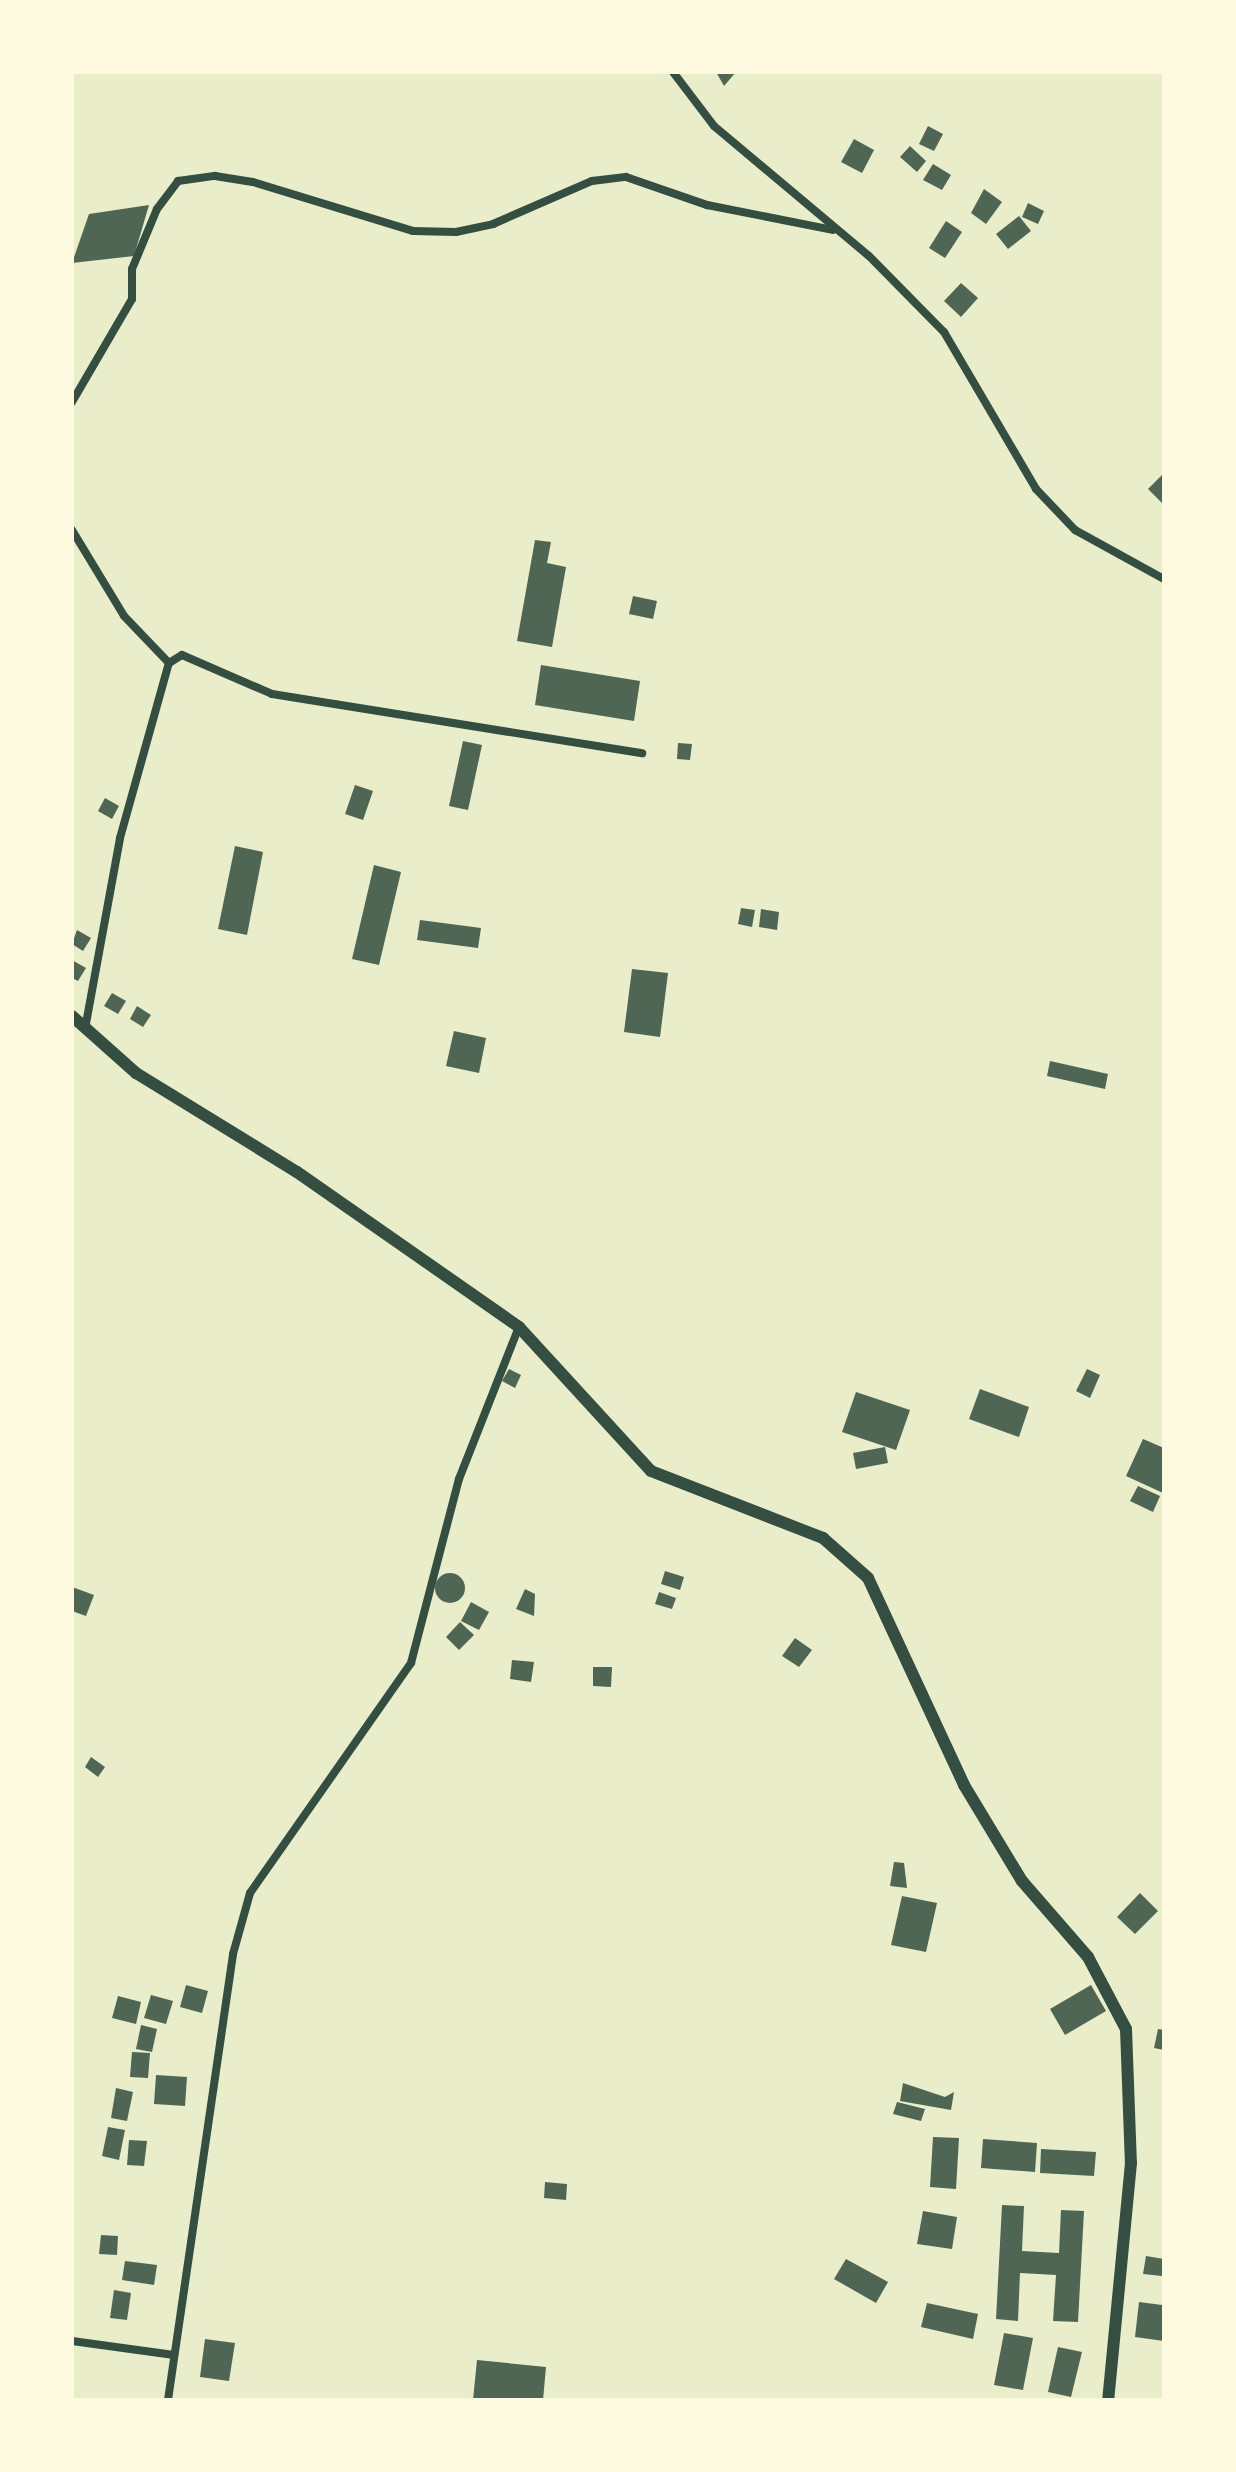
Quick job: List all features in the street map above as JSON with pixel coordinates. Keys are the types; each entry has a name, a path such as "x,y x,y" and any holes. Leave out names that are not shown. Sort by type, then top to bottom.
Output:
{"street":[{"path":"673,72 714,126 944,332 1036,489 1075,530 1164,579"},
{"path":"72,402 132,299 132,269 157,209 178,181 215,176 253,182 413,231 456,232 493,224 592,181 626,177 707,205 833,230"},
{"path":"72,530 124,616 169,663"},
{"path":"85,1030 120,838 169,663 182,655 272,694 642,753"},
{"path":"72,1016 136,1073 297,1172 519,1327 651,1471 823,1538 868,1578 964,1785 1022,1881 1088,1957 1126,2029 1132,2079 1108,2400"},
{"path":"168,2400 233,1954 250,1893 411,1663 421,1602 459,1479 519,1327"},
{"path":"72,2341 174,2355"}],"building":[{"path":"716,72 736,72 724,86"},
{"path":"928,126 943,134 934,151 919,144"},
{"path":"854,139 874,150 862,173 841,162"},
{"path":"910,146 926,161 917,172 900,157"},
{"path":"933,164 951,175 942,190 923,180"},
{"path":"984,189 1002,202 986,224 971,213"},
{"path":"1028,203 1044,211 1038,224 1022,217"},
{"path":"149,205 134,256 72,263 89,214"},
{"path":"1019,216 1031,231 1008,249 996,234"},
{"path":"946,221 962,232 945,258 929,248"},
{"path":"961,283 978,298 961,317 944,301"},
{"path":"1164,473 1164,505 1148,489"},
{"path":"535,540 551,542 547,563 566,567 552,647 517,641"},
{"path":"633,596 657,601 653,619 629,614"},
{"path":"541,665 640,681 634,721 535,705"},
{"path":"463,741 482,745 468,810 449,806"},
{"path":"678,743 692,744 690,760 677,759"},
{"path":"355,785 373,791 363,820 345,814"},
{"path":"105,798 119,806 112,819 98,811"},
{"path":"235,846 263,852 247,935 218,929"},
{"path":"374,865 401,872 379,965 352,959"},
{"path":"741,908 755,910 752,927 738,924"},
{"path":"761,909 779,912 777,930 759,927"},
{"path":"420,920 481,928 478,948 417,940"},
{"path":"77,930 91,938 83,951 72,944"},
{"path":"72,960 86,968 78,981 72,978"},
{"path":"632,969 668,973 660,1037 624,1032"},
{"path":"112,993 126,1001 118,1014 104,1006"},
{"path":"137,1006 151,1015 143,1027 130,1019"},
{"path":"454,1031 486,1038 479,1073 446,1066"},
{"path":"1050,1061 1108,1074 1105,1089 1047,1076"},
{"path":"509,1369 521,1375 515,1388 502,1381"},
{"path":"1087,1369 1100,1375 1090,1398 1076,1391"},
{"path":"980,1389 1029,1407 1019,1437 969,1419"},
{"path":"856,1392 910,1410 896,1450 842,1432"},
{"path":"1143,1439 1164,1448 1163,1493 1126,1476"},
{"path":"885,1447 888,1463 856,1469 853,1453"},
{"path":"1138,1486 1160,1496 1153,1512 1130,1501"},
{"path":"665,1571 684,1577 680,1590 661,1584"},
{"path":"450,1573 461,1577 465,1588 461,1599 450,1603 439,1599 435,1588 439,1577"},
{"path":"72,1587 94,1595 86,1616 72,1611"},
{"path":"525,1589 535,1594 534,1616 516,1609"},
{"path":"659,1592 676,1598 672,1609 655,1604"},
{"path":"471,1602 489,1612 479,1630 461,1621"},
{"path":"460,1622 474,1635 459,1650 446,1637"},
{"path":"795,1638 812,1650 799,1667 782,1656"},
{"path":"512,1660 534,1662 531,1682 510,1679"},
{"path":"593,1667 612,1667 611,1687 593,1686"},
{"path":"91,1757 105,1767 98,1777 85,1767"},
{"path":"894,1862 904,1863 907,1888 890,1886"},
{"path":"1140,1893 1158,1911 1135,1934 1117,1917"},
{"path":"902,1896 937,1903 926,1952 891,1945"},
{"path":"186,1985 208,1991 202,2013 180,2007"},
{"path":"1091,1985 1106,2011 1065,2035 1050,2009"},
{"path":"151,1995 173,2001 166,2024 144,2018"},
{"path":"118,1996 141,2002 136,2024 112,2018"},
{"path":"141,2025 157,2029 152,2052 136,2049"},
{"path":"1158,2029 1164,2030 1164,2050 1154,2048"},
{"path":"132,2052 150,2053 148,2078 130,2077"},
{"path":"156,2075 187,2077 185,2106 154,2104"},
{"path":"903,2083 945,2097 954,2092 951,2110 900,2101"},
{"path":"116,2088 133,2092 127,2121 111,2118"},
{"path":"897,2102 925,2109 921,2121 893,2114"},
{"path":"108,2127 125,2130 119,2160 102,2156"},
{"path":"933,2137 959,2138 956,2189 930,2187"},
{"path":"983,2139 1037,2143 1035,2172 981,2168"},
{"path":"129,2140 147,2141 144,2166 127,2165"},
{"path":"1041,2149 1096,2152 1094,2176 1040,2173"},
{"path":"545,2182 567,2184 566,2200 544,2198"},
{"path":"1002,2205 1024,2206 1022,2251 1059,2253 1061,2210 1084,2211 1078,2322 1053,2321 1056,2275 1020,2273 1018,2321 996,2319"},
{"path":"923,2211 957,2217 952,2249 917,2244"},
{"path":"101,2235 118,2236 117,2255 99,2254"},
{"path":"1146,2256 1164,2259 1162,2276 1143,2274"},
{"path":"846,2259 888,2282 876,2303 834,2279"},
{"path":"125,2261 157,2265 154,2285 122,2280"},
{"path":"114,2290 131,2293 127,2320 110,2318"},
{"path":"1139,2302 1162,2305 1164,2341 1135,2337"},
{"path":"927,2303 978,2314 973,2339 921,2327"},
{"path":"1004,2333 1033,2338 1023,2390 994,2385"},
{"path":"205,2339 235,2343 229,2381 200,2377"},
{"path":"1058,2347 1082,2352 1071,2397 1048,2392"},
{"path":"477,2360 546,2367 543,2400 473,2400"}]}
